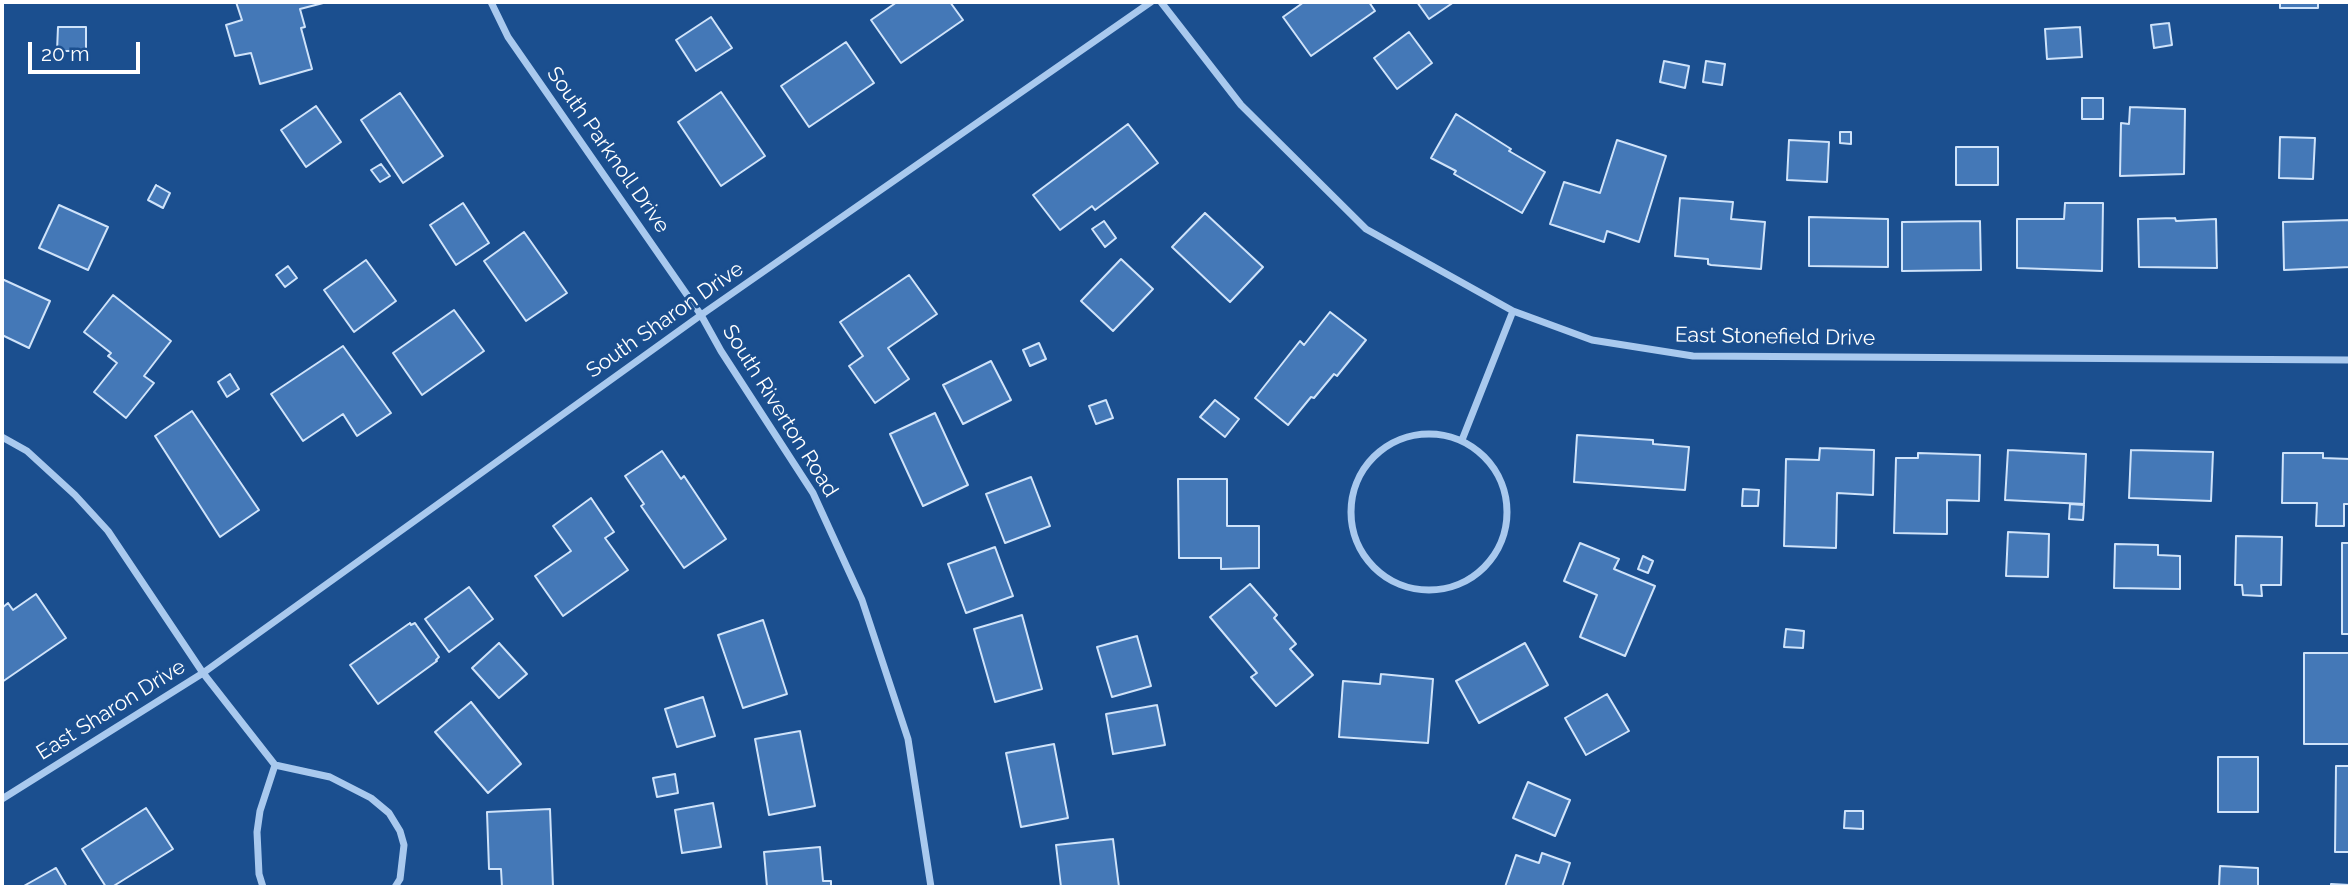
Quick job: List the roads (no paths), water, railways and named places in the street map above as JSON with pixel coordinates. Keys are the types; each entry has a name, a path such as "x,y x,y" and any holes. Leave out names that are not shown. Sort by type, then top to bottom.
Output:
{"street":[{"name":"South Parknoll Drive","path":"491,2 508,37 701,315"},
{"name":"South Sharon Drive","path":"202,673 701,315 1150,2"},
{"name":"East Stonefield Drive","path":"1161,2 1241,104 1366,229 1513,311 1592,340 1693,356 2350,360"},
{"path":"1462,440 1513,311"},
{"name":"South Riverton Road","path":"701,315 721,351 813,493 862,600 908,738 931,887"},
{"path":"1438,434 1462,440 1484,456 1500,477 1508,502 1506,529 1496,553 1479,573 1456,586 1430,591 1404,587 1381,574 1363,555 1353,532 1350,507 1356,482 1369,461 1389,444 1412,435 1438,434"},
{"path":"2,437 27,452 75,495 108,531 202,673 275,765 330,777 371,798 389,813 400,831 404,845 400,879 396,887"},
{"name":"East Sharon Drive","path":"2,799 202,673"},
{"path":"262,887 257,832 260,811 275,765"}]}
